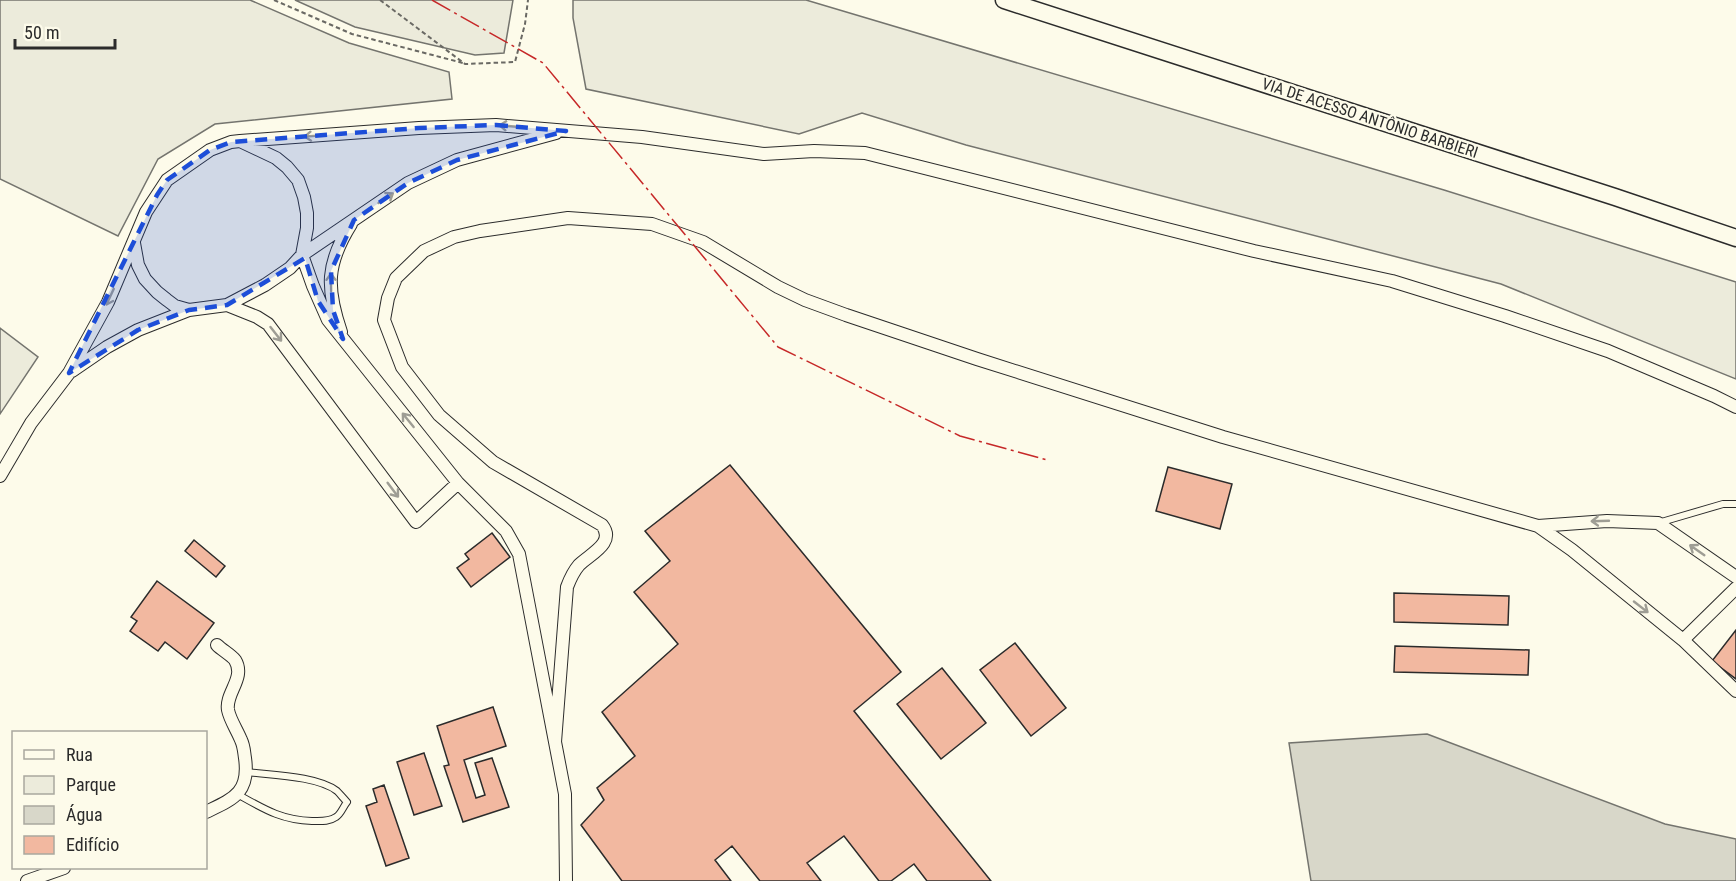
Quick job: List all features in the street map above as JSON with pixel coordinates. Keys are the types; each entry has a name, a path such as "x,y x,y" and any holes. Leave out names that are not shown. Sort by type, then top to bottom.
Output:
{"main road":[{"name":"VIA DE ACESSO ANTÔNIO BARBIERI","path":"1004,0 1616,197 1736,238"}],"street":[{"path":"0,476 31,423 69,374 108,302 147,212 167,180 210,150 231,142 485,125 642,137 707,148 764,154 814,151 865,153 1254,251 1392,281 1608,351 1736,407"},
{"path":"69,374 107,347 138,330 189,310 227,305 264,285 290,267 302,255 408,183 457,160 566,130"},
{"path":"240,141 276,158 298,180 307,213 302,255 328,320 458,483 506,531 519,554 565,794 566,881"},
{"path":"555,741 567,587 578,566 607,539 605,529 602,525 493,462 439,415 402,367 384,320 387,298 396,278 424,251 454,237 480,231 568,218 652,224 703,242 778,287 846,315 1223,437 1538,526 1572,550 1683,640 1736,691"},
{"path":"343,339 333,310 331,271 338,247 354,220"},
{"path":"134,243 138,265 145,279 175,306 189,310"},
{"path":"227,305 257,316 268,324 416,522 458,483"},
{"path":"1538,526 1607,521 1658,523 1736,577"},
{"path":"1683,640 1736,588"},
{"path":"207,812 231,800 243,788 247,772 243,744 229,712 228,704 237,680 238,669 235,660 217,645"},
{"path":"27,881 59,869"}],"lane":[{"path":"1658,523 1723,504 1736,504"},
{"path":"236,794 271,813 294,820 333,819 339,815 347,802 336,790 322,783 296,777 247,772"}],"path":[{"path":"274,0 352,34 465,64 515,62 525,24 528,0"},
{"path":"380,0 465,64"}],"highlighted area":[{"path":"496,125 566,131 457,160 408,183 354,220 331,271 333,310 343,339 318,301 305,258 227,305 189,310 138,330 69,373 157,195 167,180 210,150 231,142 419,128"}],"green space":[{"path":"0,0 250,0 349,43 449,72 452,99 215,124 158,159 118,236 0,179"},
{"path":"295,0 513,0 504,53 475,55 355,27"},
{"path":"573,0 806,0 1444,190 1736,282 1736,379 1501,284 966,145 862,113 799,134 586,89 573,18"},
{"path":"0,328 38,357 0,414"}],"water":[{"path":"1427,734 1665,824 1736,839 1736,881 1311,881 1289,743"}],"building":[{"path":"730,465 901,672 854,711 991,881 927,881 914,864 891,881 879,881 844,836 807,863 821,881 760,881 732,846 715,860 731,881 622,881 581,825 604,800 597,788 635,756 602,712 678,644 634,592 670,561 645,531"},
{"path":"1168,467 1232,484 1220,529 1156,511"},
{"path":"492,533 510,557 471,587 457,568 469,559 465,554"},
{"path":"194,540 225,566 216,577 185,551"},
{"path":"157,581 214,623 187,659 165,642 158,651 130,631 137,621 131,617"},
{"path":"1394,593 1509,596 1508,625 1394,622"},
{"path":"1736,630 1736,679 1712,661"},
{"path":"1015,643 1066,708 1031,736 980,670"},
{"path":"1395,646 1529,650 1528,675 1394,672"},
{"path":"942,668 986,723 941,759 897,704"},
{"path":"493,707 506,746 464,760 476,798 485,795 475,763 492,758 509,807 463,822 444,766 449,765 437,726"},
{"path":"424,753 442,806 414,815 397,762"},
{"path":"384,785 409,858 386,866 366,806 377,802 373,789"}],"power":[{"path":"432,0 543,63 778,347 960,436 1047,460"}]}
